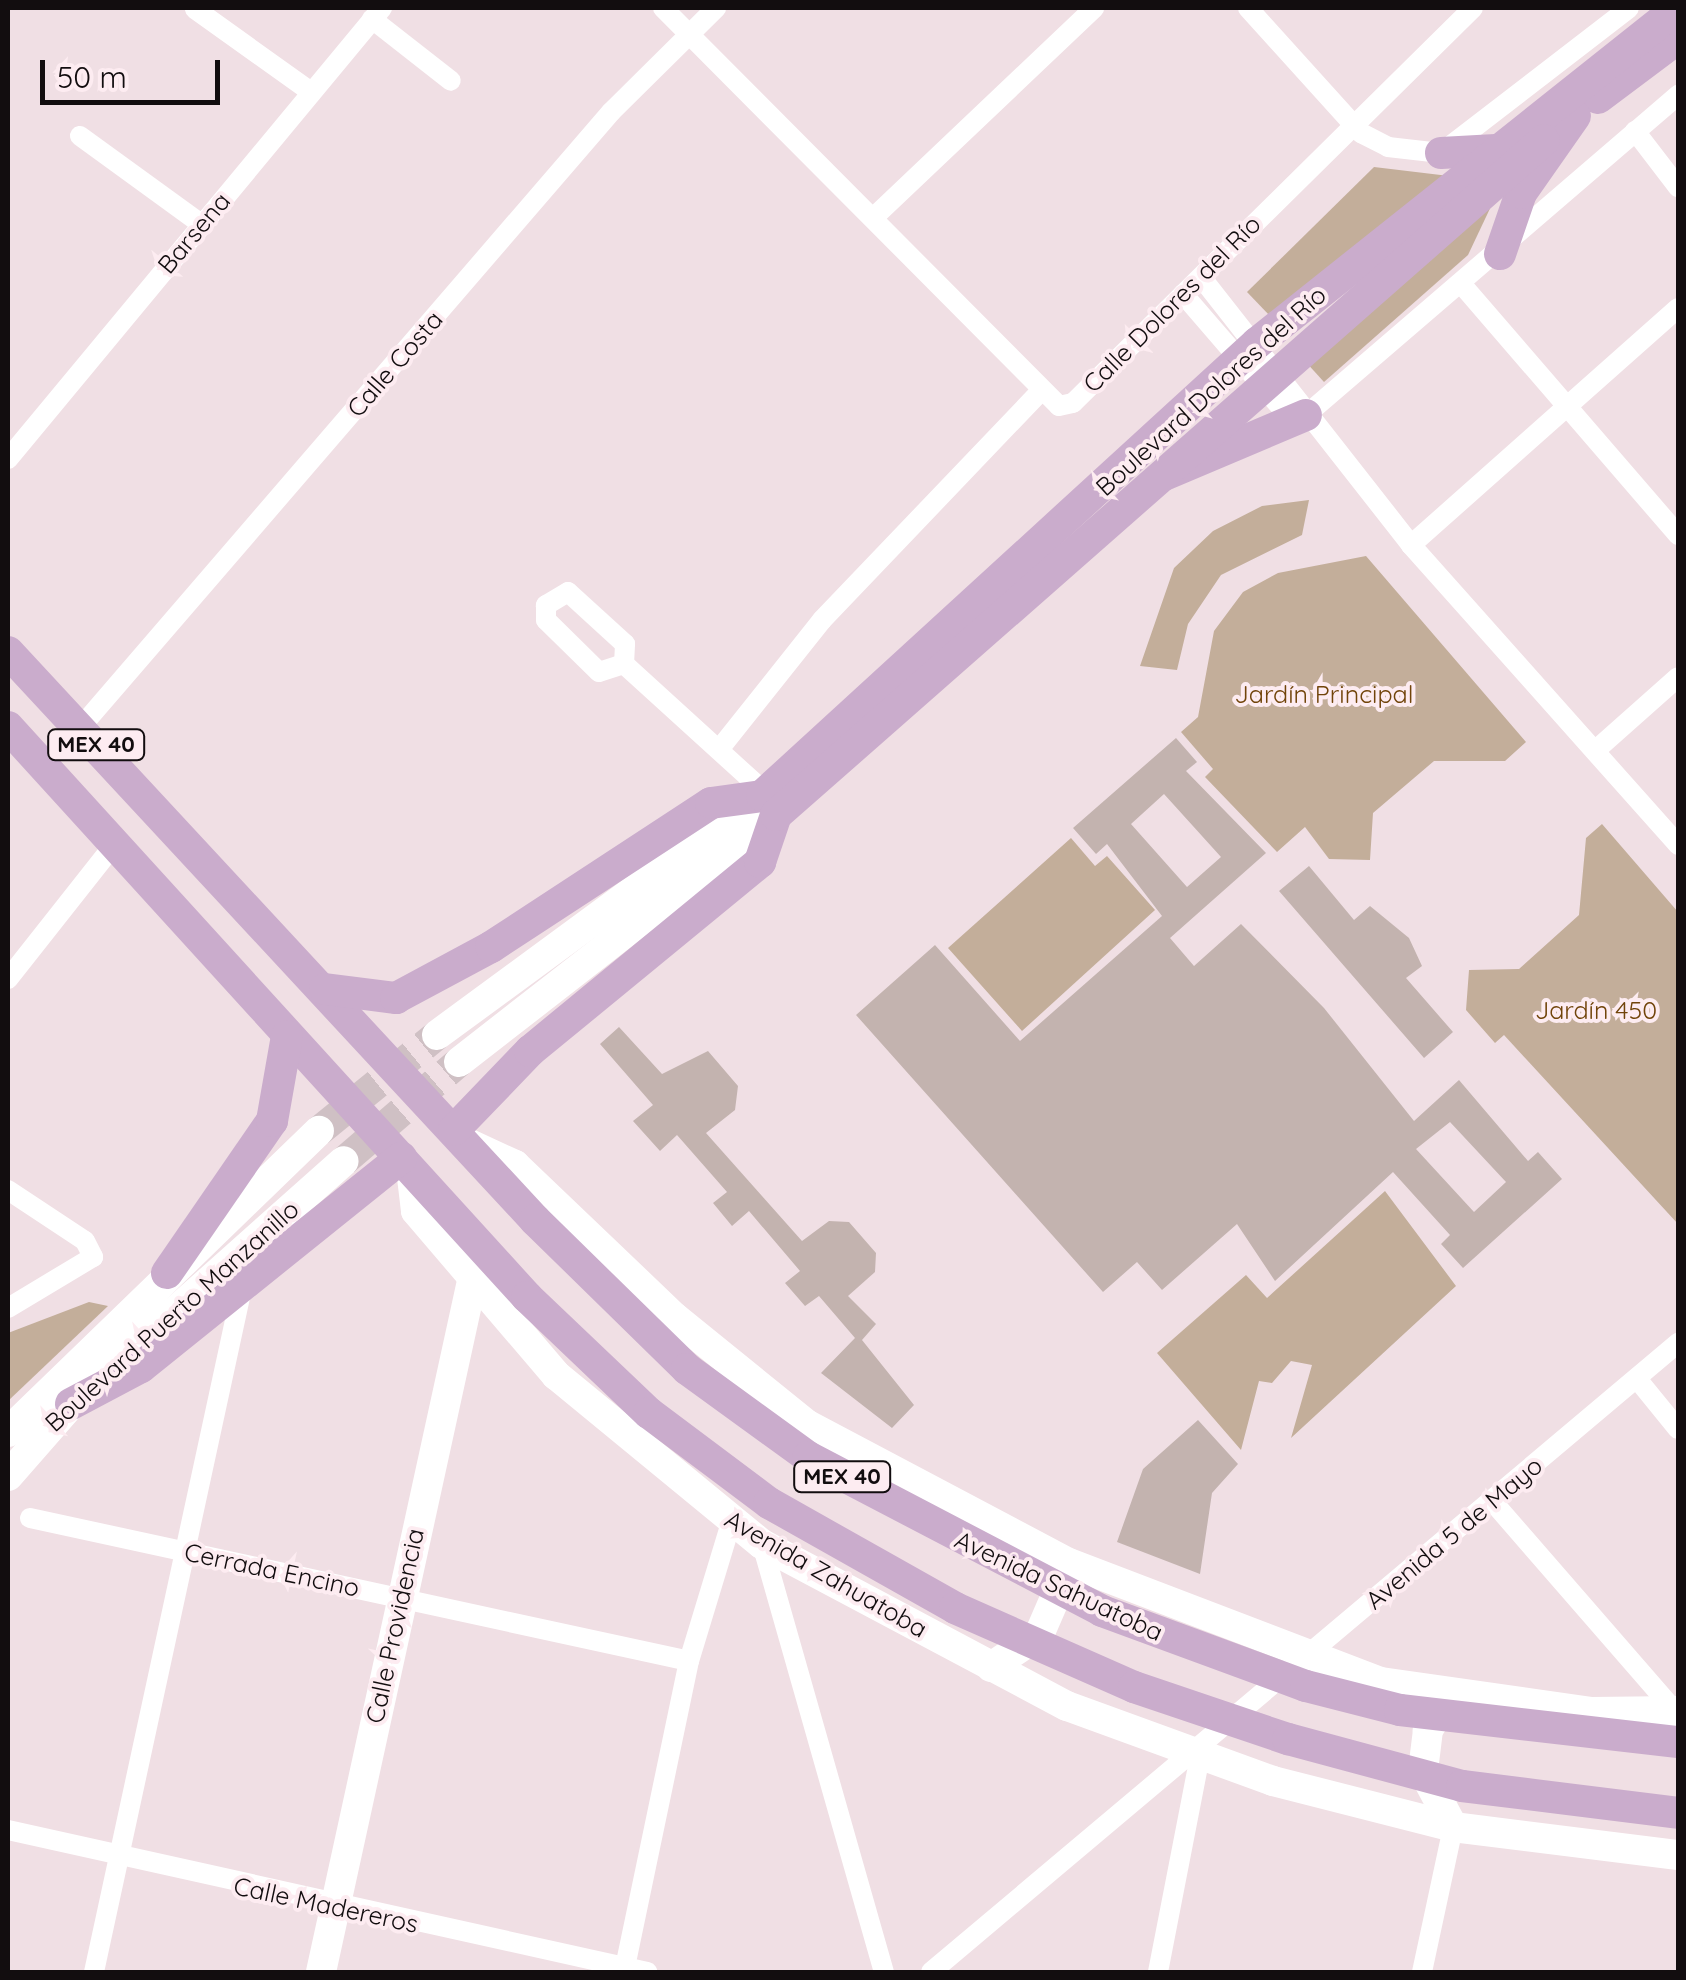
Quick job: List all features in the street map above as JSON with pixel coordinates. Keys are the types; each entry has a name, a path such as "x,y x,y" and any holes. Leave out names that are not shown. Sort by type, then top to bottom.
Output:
{"main road":[{"name":"Boulevard Dolores del Río","path":"768,801 1496,150 1678,8"},
{"name":"Boulevard Dolores del Río","path":"768,801 1150,479 1258,363 1678,38"},
{"path":"1500,254 1521,193 1575,116"},
{"path":"1441,153 1496,150"},
{"path":"1150,479 1306,415"},
{"name":"MEX 40","path":"8,652 460,1136"},
{"name":"MEX 40","path":"8,727 527,1296 703,1458 867,1560 1036,1645 1375,1765 1462,1786 1678,1813"},
{"path":"325,989 396,998 491,948 711,803 768,801 760,862 530,1052 460,1136"},
{"path":"166,1274 272,1120 288,1036"},
{"name":"Avenida Sahuatoba","path":"460,1136 535,1220 746,1416 892,1507 1102,1611 1220,1658 1400,1710 1675,1711"},
{"path":"70,1404 141,1367 406,1164"}],"street":[{"path":"663,8 1040,392 822,620 721,748"},
{"name":"Calle Costa","path":"80,728 686,32 716,8"},
{"path":"873,218 1094,8"},
{"path":"1248,8 1352,124 1388,148 1441,153 1628,8"},
{"name":"Calle Dolores del Río","path":"1040,392 1059,406 1074,403 1472,8"},
{"path":"196,9 311,92"},
{"path":"377,13 451,81"},
{"name":"Barsena","path":"8,459 377,13"},
{"path":"1306,415 1464,287 1678,95"},
{"path":"1635,131 1678,186"},
{"path":"80,136 201,224"},
{"path":"1200,277 1258,363 1283,410 1306,415 1411,545 1678,845"},
{"path":"1464,287 1563,410 1677,530"},
{"path":"1183,294 1258,363"},
{"path":"1411,545 1678,308"},
{"path":"568,592 626,644 624,664 599,672 546,620 546,604 568,592"},
{"path":"624,664 721,748 768,801"},
{"path":"1596,750 1678,677"},
{"path":"438,1036 768,801"},
{"path":"459,1062 768,801"},
{"path":"8,979 114,845"},
{"name":"Boulevard Puerto Manzanillo","path":"8,1432 166,1274 319,1130"},
{"path":"460,1136 515,1165 674,1317 806,1424 1069,1562 1303,1657 1452,1694 1675,1711"},
{"name":"Boulevard Puerto Manzanillo","path":"8,1476 70,1404 344,1161"},
{"name":"Avenida Zahuatoba","path":"406,1164 416,1211 472,1280 621,1436 731,1523 762,1544 991,1667 1200,1755"},
{"path":"8,1190 85,1241 93,1257 8,1308"},
{"name":"Calle Providencia","path":"322,1972 400,1597 472,1280"},
{"path":"94,1972 242,1288"},
{"name":"Avenida 5 de Mayo","path":"1200,1755 1229,1722 1303,1657 1493,1502 1678,1343"},
{"path":"1638,1380 1678,1429"},
{"path":"1493,1502 1675,1711"},
{"name":"Cerrada Encino","path":"30,1518 689,1661"},
{"path":"625,1970 689,1661 731,1523"},
{"path":"762,1544 884,1972"},
{"path":"991,1667 1039,1635 1069,1562"},
{"path":"1422,1972 1453,1827 1423,1771 1428,1730 1452,1694"},
{"path":"1158,1972 1200,1755"},
{"path":"931,1972 1139,1791 1200,1755 1453,1827 1678,1855"},
{"name":"Calle Madereros","path":"8,1830 116,1860 647,1972"}],"green space":[{"path":"1374,167 1449,176 1270,316 1247,292"},
{"path":"1494,200 1468,255 1324,382 1304,360"},
{"path":"1309,500 1302,535 1221,575 1188,624 1177,670 1140,666 1174,568 1213,531 1262,506"},
{"name":"Jardín Principal","path":"1366,556 1526,742 1505,761 1434,761 1373,813 1370,860 1329,859 1305,827 1277,852 1205,777 1213,769 1181,732 1198,717 1214,631 1243,592 1278,573"},
{"name":"Jardín 450","path":"1602,824 1678,912 1678,1224 1504,1035 1495,1043 1466,1010 1469,970 1519,969 1579,915 1586,838"},
{"path":"1071,838 1095,866 1107,856 1155,910 1022,1031 948,948"},
{"path":"1385,1191 1456,1286 1291,1438 1312,1365 1291,1361 1272,1383 1259,1381 1241,1450 1157,1353 1246,1275 1267,1298"},
{"path":"89,1302 108,1306 8,1401 8,1333"}],"building":[{"path":"1176,738 1197,762 1186,771 1266,853 1170,938 1194,966 1241,924 1324,1008 1414,1121 1459,1080 1528,1161 1538,1152 1562,1179 1463,1268 1441,1244 1450,1235 1393,1172 1275,1281 1237,1224 1162,1290 1137,1262 1103,1292 856,1015 935,945 1020,1041 1162,916 1107,844 1096,854 1073,828","holes":["1164,794 1221,857 1187,887 1131,824","1450,1122 1506,1182 1474,1212 1416,1149"]},
{"path":"1309,866 1354,920 1370,906 1409,938 1422,966 1406,978 1453,1032 1424,1058 1279,891"},
{"path":"619,1027 662,1074 708,1051 738,1086 735,1110 706,1133 802,1241 829,1221 849,1222 876,1253 875,1272 848,1296 876,1324 862,1340 914,1405 892,1428 821,1373 855,1338 819,1296 805,1306 785,1283 800,1271 749,1211 732,1226 713,1203 727,1192 677,1135 660,1151 633,1121 653,1105 600,1044"},
{"path":"1198,1420 1238,1464 1212,1493 1200,1574 1117,1542 1143,1469"}],"tunnel":[{"path":"319,1131 437,1035"},
{"path":"344,1161 459,1062"}]}
